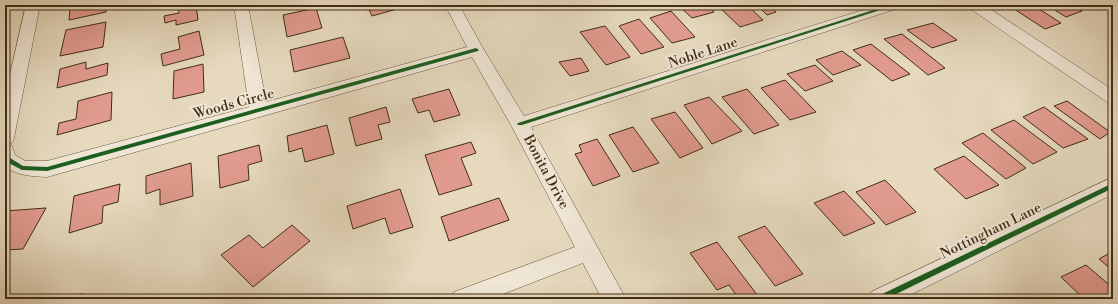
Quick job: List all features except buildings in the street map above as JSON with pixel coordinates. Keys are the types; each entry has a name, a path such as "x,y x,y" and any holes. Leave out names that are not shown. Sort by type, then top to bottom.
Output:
{"street":[{"path":"5,138 34,5"},
{"path":"241,5 258,110"},
{"name":"Bonita Drive","path":"452,5 476,50 520,124 614,299"},
{"name":"Noble Lane","path":"520,124 894,5"},
{"path":"974,5 1113,98"},
{"name":"Woods Circle","path":"5,151 7,159 22,168 47,169 476,50"},
{"name":"Nottingham Lane","path":"879,299 1113,185"},
{"path":"462,299 588,252"}],"cycle path":[{"path":"520,124 894,5"},
{"path":"5,151 7,159 22,168 47,169 476,50"},
{"path":"879,299 1113,185"}]}
